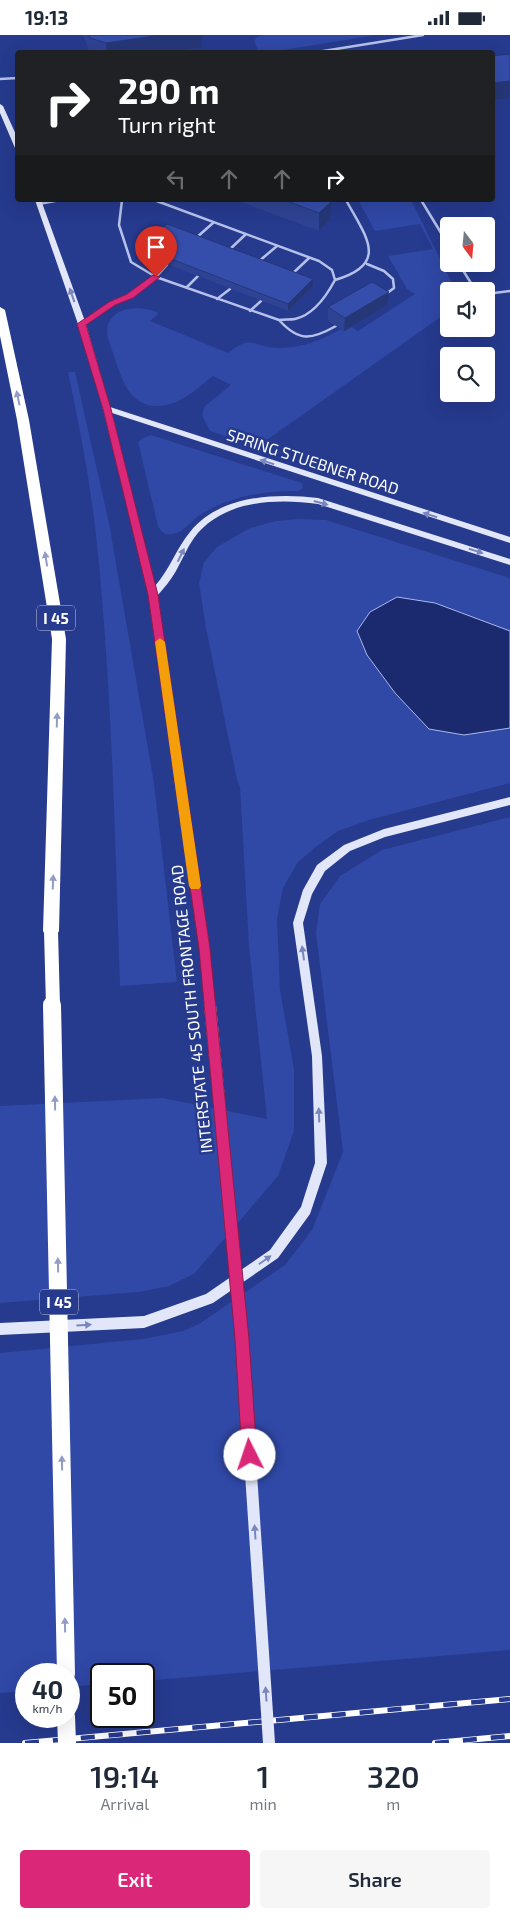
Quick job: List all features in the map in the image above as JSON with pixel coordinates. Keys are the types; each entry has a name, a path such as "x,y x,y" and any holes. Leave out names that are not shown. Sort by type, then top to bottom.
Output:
{"highway":[{"name":"I 45","path":"0,310 23,420 59,639 51,931 66,1663"},
{"path":"66,1728 67,1743"}],"main road":[{"path":"0,105 15,140"},
{"name":"INTERSTATE 45 SOUTH FRONTAGE ROAD","path":"39,202 82,324 107,409 153,595 204,949 242,1339 269,1743"},
{"name":"SPRING STUEBNER ROAD","path":"107,409 510,540"},
{"path":"153,595 173,569 187,542 206,521 244,504 271,499 296,498 318,501 510,562"},
{"path":"0,1329 144,1322 209,1299 274,1254 306,1209 320,1163 317,1056 298,923 306,893 321,868 347,848 384,833 510,801"}],"lane":[{"path":"330,50 423,35"},
{"path":"0,79 15,78"},
{"path":"122,202 119,225 131,263 156,277 279,320 296,319 309,312 332,288 335,280 332,270 309,257 159,202"},
{"path":"335,280 357,272 367,264 370,253 362,230 347,202"},
{"path":"422,202 440,231"},
{"path":"193,241 213,223"},
{"path":"226,253 246,234"},
{"path":"255,265 277,246"},
{"path":"288,277 309,257"},
{"path":"367,264 384,271 393,279 394,288 379,300"},
{"path":"82,324 112,304 130,296 156,277 168,265"},
{"path":"187,287 198,277"},
{"path":"217,299 230,289"},
{"path":"495,293 510,291"},
{"path":"250,311 261,301"},
{"path":"279,320 289,331 298,336 314,335 336,326"}],"shaded area":[{"path":"263,35 376,35 283,50 258,50 254,41 257,37"},
{"path":"359,202 412,202 440,259 440,273 447,273 452,282 440,282 440,317 257,447 210,431 202,415 205,406 231,385 213,376 180,400 157,406 147,405 139,401 133,396 123,381 107,334 108,325 112,318 125,310 141,309 157,312 158,314 150,321 228,353 243,343 249,342 273,348 282,348 313,342 341,329 344,331 352,327 358,331 415,294 407,289 388,256 433,249 420,224 375,231"},
{"path":"68,372 75,372 109,523 154,783 177,982 120,986 112,765 102,599 92,501"},
{"path":"151,435 302,483 303,488 298,491 260,493 224,503 201,514 177,533 166,534 158,526 138,442"},
{"path":"298,519 326,520 510,578 510,783 369,820 338,831 298,862 283,888 277,919 280,990 294,1069 294,1131 278,1176 194,1274 169,1286 139,1292 0,1303 0,1106 163,1098 267,1119 249,946 240,787 206,628 199,583 204,562 217,547 250,528 276,521"},
{"path":"397,597 435,603 510,631 510,728 464,735 429,729 395,693 367,655 357,631 370,612"},
{"path":"510,817 510,1650 155,1680 155,1663 90,1663 90,1685 80,1686 80,1663 15,1663 15,1692 0,1693 0,1353 143,1339 183,1331 199,1324 285,1265 312,1230 343,1152 316,933 320,904 340,876 382,850"}],"building":[{"path":"89,35 161,35 106,43 90,38"},
{"path":"510,54 510,81 495,83 495,56"},
{"path":"289,202 331,202 319,213"},
{"path":"167,224 313,279 288,304 140,247"},
{"path":"372,282 389,292 345,318 328,307"}],"railway":[{"path":"25,1743 510,1699"},
{"path":"435,1743 510,1736"}],"slow traffic":[{"path":"160,642 195,886"}],"route":[{"path":"156,277 130,296 112,304 82,324 107,409 153,595 204,949 242,1339 250,1455"}]}
